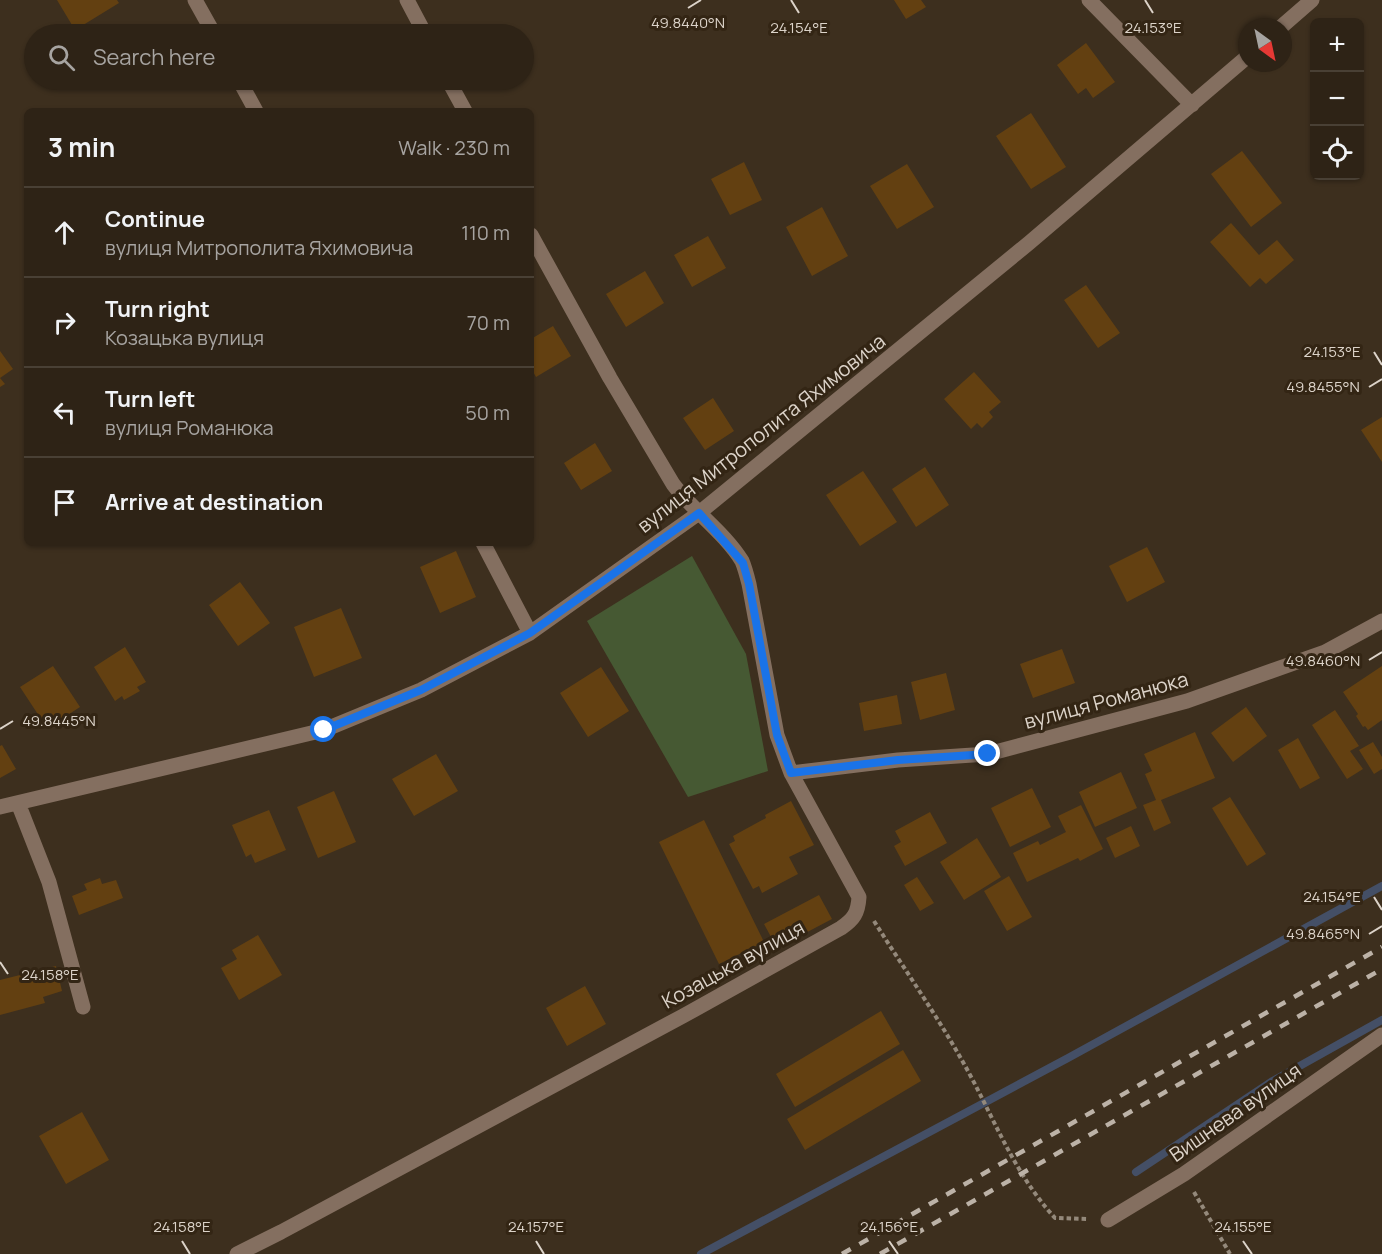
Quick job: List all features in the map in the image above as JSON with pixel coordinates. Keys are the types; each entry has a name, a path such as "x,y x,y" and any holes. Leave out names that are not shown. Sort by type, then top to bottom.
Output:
{"street":[{"path":"195,0 208,24"},
{"path":"407,0 420,24"},
{"path":"1089,0 1192,105"},
{"path":"1291,18 1312,0"},
{"name":"вулиця Митрополита Яхимовича","path":"0,807 324,730 421,690 530,633 699,513 1029,243 1238,65"},
{"path":"244,90 254,108"},
{"path":"453,90 463,108"},
{"path":"534,240 610,378 673,484 743,563 749,584 777,735 791,773 859,897"},
{"path":"485,546 530,633"},
{"name":"вулиця Романюка","path":"791,773 898,760 988,754 1187,701 1325,652 1382,621"},
{"path":"18,803 49,882 83,1007"},
{"name":"Козацька вулиця","path":"237,1254 683,1016 841,928 858,912 859,897"},
{"name":"Вишнева вулиця","path":"1108,1220 1184,1174 1382,1035"}],"path":[{"path":"859,897 968,1072 1020,1174 1040,1202 1055,1218 1108,1220"},
{"path":"1184,1174 1230,1254"}],"green space":[{"path":"692,556 746,654 768,771 688,797 587,621"}],"building":[{"path":"57,0 117,0 119,3 85,24 71,24"},
{"path":"894,0 921,0 926,7 906,19"},
{"path":"1086,43 1115,82 1093,98 1086,88 1078,94 1057,65"},
{"path":"1031,113 1066,167 1031,189 996,136"},
{"path":"1242,151 1282,203 1251,227 1211,174"},
{"path":"744,162 762,200 730,215 711,179"},
{"path":"907,164 934,207 897,229 870,186"},
{"path":"822,207 848,256 812,276 786,227"},
{"path":"1231,223 1259,255 1277,240 1294,260 1266,284 1260,278 1250,287 1210,242"},
{"path":"708,236 726,268 692,287 674,255"},
{"path":"645,271 664,303 626,327 606,294"},
{"path":"1086,285 1120,333 1098,348 1064,300"},
{"path":"553,326 571,356 536,377 534,373 534,337"},
{"path":"0,351 13,369 0,378"},
{"path":"974,372 1001,402 989,412 993,417 982,428 977,423 971,429 944,399"},
{"path":"713,398 734,431 705,450 683,418"},
{"path":"1382,417 1382,462 1361,430"},
{"path":"595,443 612,471 581,490 564,463"},
{"path":"925,467 949,505 916,527 892,489"},
{"path":"863,471 897,522 860,546 826,495"},
{"path":"1147,547 1165,582 1127,602 1109,566"},
{"path":"456,551 476,597 440,613 420,567"},
{"path":"240,582 270,623 238,646 209,605"},
{"path":"341,608 362,658 314,677 294,627"},
{"path":"125,647 146,682 137,687 140,691 124,700 122,696 115,701 94,667"},
{"path":"1062,649 1075,683 1033,698 1020,664"},
{"path":"53,666 80,707 57,722 51,713 41,719 20,687"},
{"path":"1382,666 1382,720 1368,730 1365,726 1363,727 1356,716 1358,714 1343,692"},
{"path":"601,667 629,711 588,737 560,693"},
{"path":"946,673 955,710 920,720 911,682"},
{"path":"897,695 902,724 864,731 859,703"},
{"path":"1246,707 1267,736 1233,762 1211,733"},
{"path":"1335,710 1359,746 1350,751 1363,769 1347,779 1312,725"},
{"path":"1195,732 1215,778 1161,800 1171,823 1154,831 1143,805 1156,800 1145,774 1152,771 1144,754"},
{"path":"1298,738 1320,778 1300,789 1278,750"},
{"path":"1373,742 1382,757 1382,769 1374,774 1359,750"},
{"path":"2,745 16,769 0,778 0,746"},
{"path":"436,754 458,791 414,816 392,779"},
{"path":"1121,772 1137,808 1095,827 1079,792"},
{"path":"1032,788 1051,827 1010,847 991,808"},
{"path":"334,791 356,842 318,858 297,807"},
{"path":"1230,797 1266,854 1247,866 1212,808"},
{"path":"791,801 814,845 789,857 798,874 762,893 759,886 753,889 729,844 735,841 733,836"},
{"path":"1081,805 1103,849 1080,861 1078,858 1027,882 1013,853 1038,841 1040,845 1066,832 1058,816"},
{"path":"269,810 286,850 255,863 251,854 246,857 232,825"},
{"path":"930,812 947,843 905,866 894,846 901,842 895,831"},
{"path":"704,820 764,942 719,964 659,842"},
{"path":"1131,826 1140,846 1115,858 1106,838"},
{"path":"977,838 1001,877 964,900 940,862"},
{"path":"1009,876 1032,917 1007,931 984,891"},
{"path":"917,877 934,903 920,911 904,885"},
{"path":"100,878 102,884 116,880 123,898 79,915 72,896 87,890 84,884"},
{"path":"819,895 832,919 777,948 764,924"},
{"path":"258,935 282,975 239,1000 221,968 237,959 232,950"},
{"path":"56,966 62,991 43,997 45,1003 0,1015 0,980"},
{"path":"585,986 606,1024 567,1046 546,1008"},
{"path":"881,1011 900,1044 795,1107 776,1074"},
{"path":"903,1050 921,1081 805,1150 787,1119"},
{"path":"82,1112 109,1160 66,1184 39,1136"}],"waterway":[{"path":"701,1254 1068,1058 1382,886"},
{"path":"1136,1172 1271,1082 1382,1020"}],"railway":[{"path":"842,1254 1382,947"},
{"path":"880,1254 1382,969"}],"route":[{"path":"324,730 421,690 530,633 699,513 743,563 749,584 777,735 791,773 898,760 988,754"}]}
